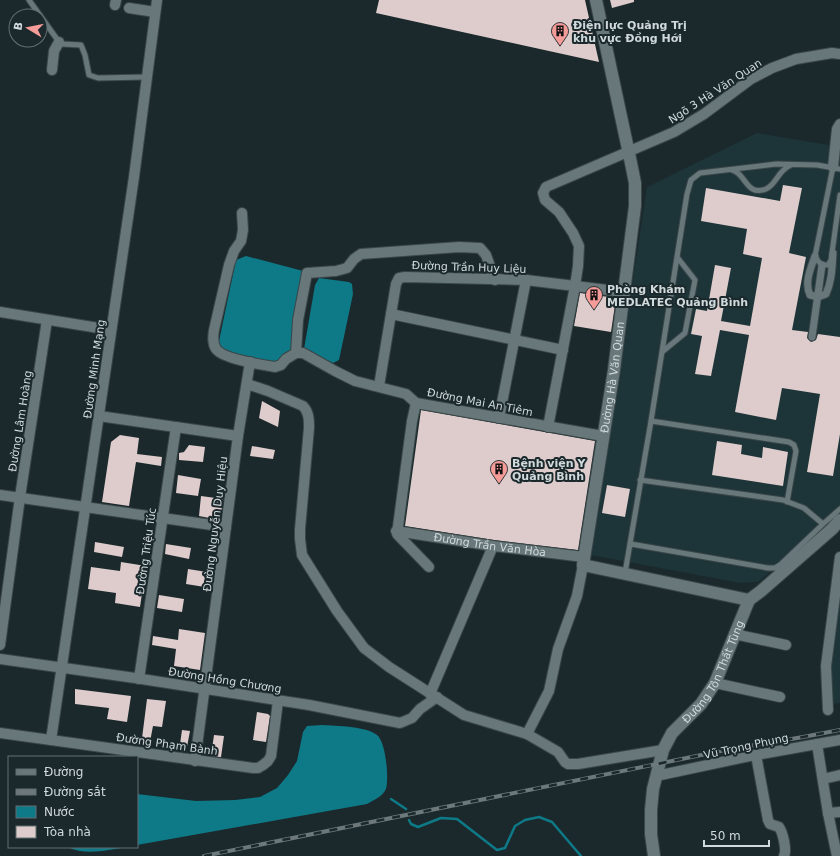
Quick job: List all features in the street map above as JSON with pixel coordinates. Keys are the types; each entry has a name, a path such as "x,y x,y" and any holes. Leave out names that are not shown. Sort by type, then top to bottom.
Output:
{"street":[{"name":"Đường Minh Mạng","path":"51,740 134,177 157,0"},
{"name":"Đường Hà Văn Quan","path":"584,561 614,370 635,206 635,183 596,0"},
{"path":"129,8 156,12"},
{"path":"52,70 54,51 59,42"},
{"name":"Ngõ 3 Hà Văn Quan","path":"575,286 579,246 573,233 559,212 545,200 543,192 546,187 674,132 704,114 751,79 772,68 796,59 832,53 840,54"},
{"path":"836,168 838,129 840,124"},
{"path":"242,213 243,230 241,241 234,252 229,265 213,341 215,349 230,357 275,367 282,365 286,359 296,353 298,320 307,273 336,271 347,268 354,259 361,254 459,247 480,248 486,255 495,280"},
{"path":"815,256 807,282 807,289 810,295 818,297 826,294 829,287 833,253"},
{"path":"812,337 822,265"},
{"name":"Đường Trần Huy Liệu","path":"379,386 396,284 399,278 526,280 624,292"},
{"path":"499,418 526,280"},
{"path":"548,427 575,286"},
{"path":"0,312 111,330"},
{"path":"391,314 563,350"},
{"name":"Đường Lâm Hoàng","path":"0,645 20,497 48,320"},
{"name":"Đường Mai An Tiêm","path":"296,353 303,353 355,381 406,394 416,403 603,436"},
{"name":"Đường Nguyễn Duy Hiệu","path":"195,761 238,436 250,362"},
{"path":"247,384 268,391 303,406 306,409 309,428 300,539 302,555 337,611 364,648 389,667 407,677 433,696 464,715 527,734 558,752 568,764 578,764 663,750"},
{"path":"416,403 396,531 398,537 429,567"},
{"path":"99,416 238,436"},
{"name":"Đường Triệu Túc","path":"139,679 176,427"},
{"path":"0,495 226,527"},
{"name":"Đường Tôn Thất Tùng","path":"654,856 651,834 653,788 663,750 672,732 701,704 715,683 749,600 832,529 840,520"},
{"name":"Đường Trần Văn Hòa","path":"396,531 584,561 625,574 749,600"},
{"path":"433,696 493,546"},
{"path":"828,710 826,666 840,557"},
{"path":"527,734 549,691 558,649 577,596 584,561"},
{"path":"734,634 786,645"},
{"name":"Đường Hồng Chương","path":"0,659 205,689 345,712 400,723 412,718 433,696"},
{"path":"715,683 780,697"},
{"name":"Đường Phạm Bành","path":"0,733 195,761 258,768 268,761 271,756 278,701"},
{"name":"Vũ Trọng Phụng","path":"656,776 756,755 840,740"},
{"path":"817,744 828,814 837,856"},
{"path":"756,755 768,820 770,824 779,827 781,831 786,852 784,856"},
{"path":"823,779 840,775"},
{"path":"828,814 840,812"}],"lane":[{"path":"29,0 59,42 62,44 81,45 85,55 89,75 94,77 147,77"},
{"path":"625,574 687,194 691,180 700,174 776,164 817,165 836,168 815,256 822,265 828,265 833,253 840,195"},
{"path":"730,170 736,171 741,175 746,185 752,189 759,190 766,189 772,185 785,167 793,164"},
{"path":"662,352 685,333 695,280 677,257"},
{"path":"651,421 789,442 794,445 796,451 787,502"},
{"path":"640,480 787,502 804,508 823,524"},
{"path":"631,544 775,568 840,509"}],"shaded area":[{"path":"757,133 840,147 840,514 758,582 740,583 591,555 647,187"},
{"path":"840,592 840,703 833,704 830,667"}],"water":[{"path":"246,256 303,271 291,353 277,365 224,351 220,347 219,341 236,260"},
{"path":"319,278 349,282 352,284 353,294 339,360 333,363 304,349 315,285"},
{"path":"307,726 343,726 366,730 377,735 385,752 387,784 384,792 375,800 367,804 138,845 138,794 196,801 235,800 260,797 277,788 288,775 297,761 303,732"},
{"path":"70,848 121,848 89,852"}],"building":[{"name":"Điện lực Quảng Trị khu vực Đồng Hới","path":"379,0 585,0 599,62 376,13"},
{"path":"610,0 634,0 634,2 612,8"},
{"path":"783,185 802,188 789,253 806,257 792,330 808,332 807,338 811,342 816,340 818,334 840,337 840,434 833,476 807,472 820,394 782,388 776,420 735,412 749,335 720,330 711,376 695,374 702,336 691,334 696,309 707,311 715,265 731,268 721,321 750,326 762,258 743,254 747,229 701,221 706,188 780,201"},
{"name":"Phòng Khám MEDLATEC Quảng Bình","path":"580,293 616,298 611,332 574,326"},
{"path":"262,401 280,411 278,427 259,418"},
{"name":"Bệnh viện Y Quảng Bình","path":"421,410 595,441 578,550 494,540 405,526"},
{"path":"120,435 139,438 137,454 162,457 161,466 136,462 129,506 102,502 111,442"},
{"path":"717,441 742,445 741,454 762,458 763,447 788,452 783,486 712,475"},
{"path":"189,445 205,447 203,462 179,460 179,453 184,452"},
{"path":"252,446 275,450 273,459 250,456"},
{"path":"178,475 201,479 198,496 176,493"},
{"path":"607,485 630,489 625,517 602,513"},
{"path":"201,496 223,499 220,520 199,516"},
{"path":"95,542 124,547 122,557 94,552"},
{"path":"166,544 191,548 189,559 165,554"},
{"path":"121,562 146,566 140,607 115,603 116,593 88,589 91,567 120,571"},
{"path":"188,569 213,573 211,588 186,584"},
{"path":"159,595 184,599 182,612 157,608"},
{"path":"179,629 205,633 200,670 174,666 176,649 152,645 153,636 178,640"},
{"path":"75,689 131,696 127,722 107,719 109,708 75,704"},
{"path":"147,699 166,701 162,727 153,726 149,747 141,746"},
{"path":"257,712 268,714 270,716 266,742 253,740"},
{"path":"182,730 190,731 186,752 179,751"},
{"path":"214,735 224,736 221,757 211,756"}],"waterway":[{"path":"391,799 406,809"},
{"path":"409,820 411,824 418,827 441,818 457,819 497,850 505,848 515,826 525,820 539,817 552,822 581,856"}],"railway":[{"path":"204,856 726,750 840,730"}],"place":[{"name":"Điện lực Quảng Trị khu vực Đồng Hới","path":"560,46"},
{"name":"Phòng Khám MEDLATEC Quảng Bình","path":"594,310"},
{"name":"Bệnh viện Y Quảng Bình","path":"499,484"}]}
